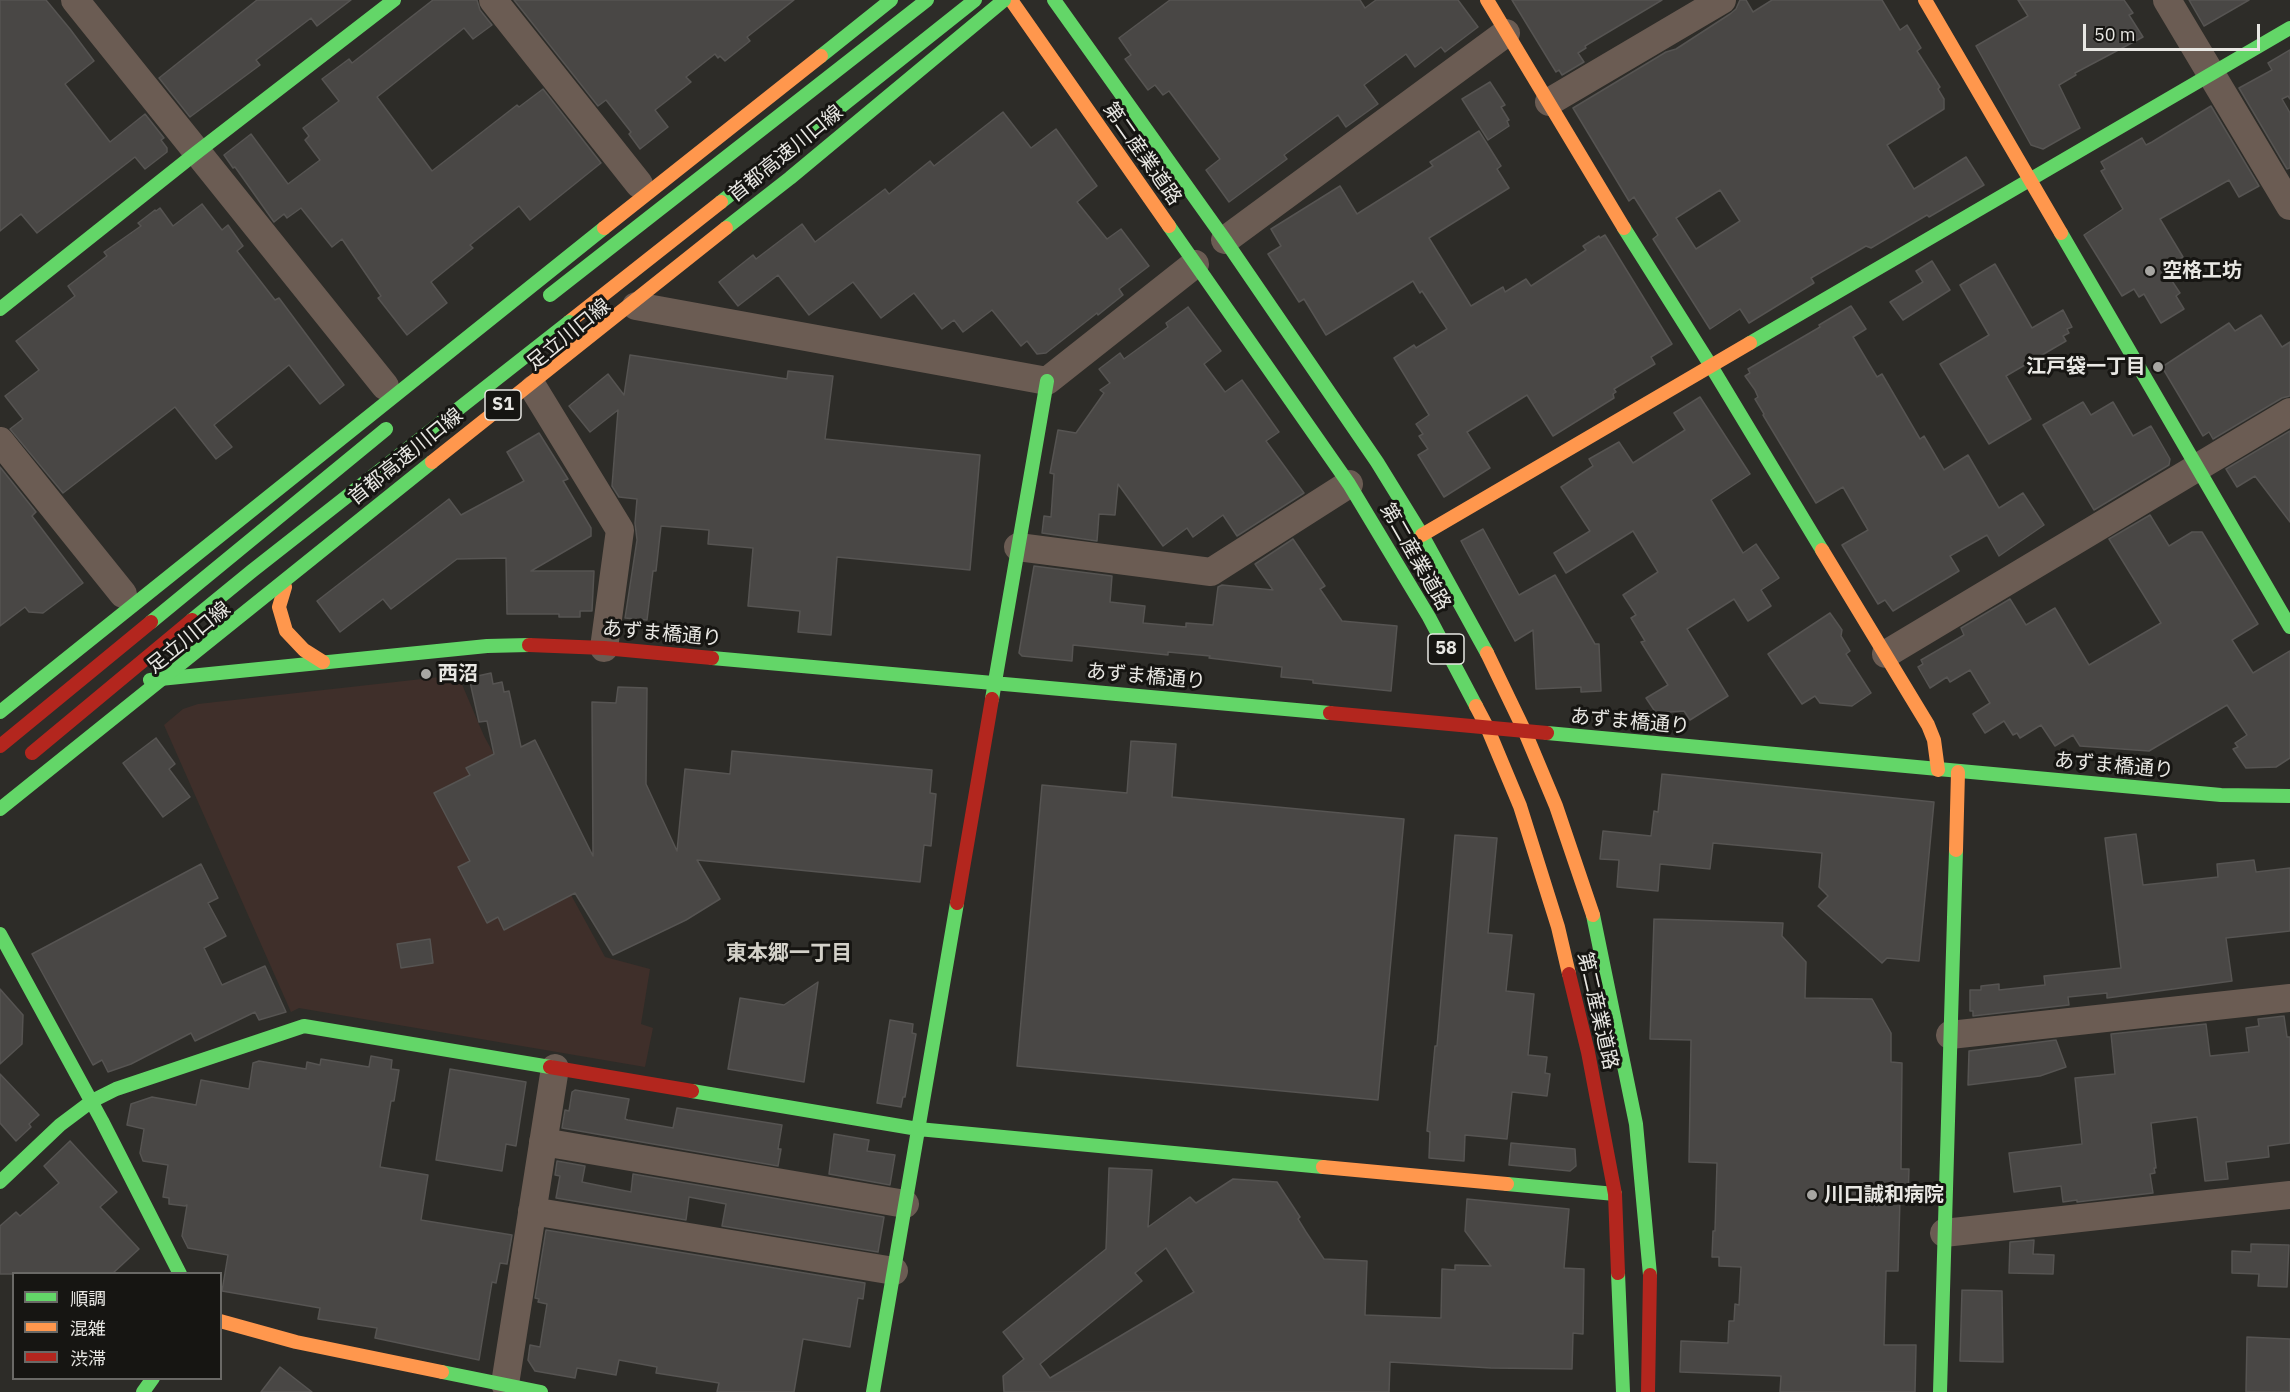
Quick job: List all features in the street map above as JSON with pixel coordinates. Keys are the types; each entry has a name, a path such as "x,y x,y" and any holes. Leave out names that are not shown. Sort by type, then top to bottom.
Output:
{"main road":[{"path":"319,438 872,0"},
{"path":"0,712 387,399 891,0"},
{"path":"545,299 927,0"},
{"path":"18,765 252,571 975,0"},
{"name":"第二産業道路","path":"1054,0 1225,240 1377,462 1422,535 1478,634 1525,732 1556,806 1594,921 1636,1124 1650,1269 1647,1392"},
{"path":"1487,0 1613,211 1712,366 1928,725 1934,740 1938,770"},
{"path":"1925,0 2290,627"},
{"name":"第二産業道路","path":"1014,2 1349,484 1429,617 1487,727 1520,806 1558,927 1588,1052 1615,1194 1623,1392"},
{"name":"足立川口線","path":"0,818 171,677 636,306 796,184 1014,2"},
{"name":"首都高速川口線","path":"0,809 584,340 1014,2"},
{"path":"0,309 377,5"},
{"path":"1422,535 2290,28"},
{"path":"873,1392 1047,381"},
{"path":"0,746 393,423"},
{"path":"285,587 279,607 286,631 304,650 323,662"},
{"name":"あずま橋通り","path":"0,702 171,677 487,646 544,644 1487,727 2221,795 2290,796"},
{"path":"1940,1392 1958,772"},
{"path":"0,934 92,1101 179,1272"},
{"path":"0,1182 60,1125 92,1101 127,1085 304,1026 918,1129 1615,1194"},
{"path":"222,1323 296,1342 541,1392"}],"street":[{"path":"75,0 385,386"},
{"path":"493,0 639,184"},
{"path":"1549,102 1722,0"},
{"path":"2167,0 2290,206"},
{"path":"1225,240 1506,33"},
{"path":"636,306 1047,381 1195,264"},
{"path":"534,388 620,530 604,648"},
{"path":"1886,654 2290,412"},
{"path":"0,441 123,594"},
{"path":"1018,547 1211,572 1349,484"},
{"path":"1950,1035 2290,998"},
{"path":"505,1384 555,1068"},
{"path":"543,1142 905,1204"},
{"path":"1944,1233 2290,1195"},
{"path":"532,1211 894,1271"}],"shaded area":[{"path":"458,675 484,736 605,957 650,969 641,1024 653,1028 645,1067 299,1008 291,1012 164,725 183,709 198,704"}],"building":[{"path":"0,0 46,0 70,29 94,61 65,84 110,142 145,114 164,138 161,140 167,148 167,152 145,169 135,157 37,233 21,214 0,231"},
{"path":"257,0 351,0 317,26 311,18 256,60 260,65 190,117 159,78"},
{"path":"433,0 477,0 480,10 492,25 473,39 464,28 377,97 432,171 517,105 519,107 543,89 601,163 530,220 519,206 470,245 473,248 431,282 447,303 407,335 378,298 381,296 342,239 332,247 301,208 287,218 284,214 274,222 224,155 251,134 288,184 320,160 305,140 309,136 303,128 339,101 322,79 349,59 352,63"},
{"path":"514,0 794,0 747,37 750,41 725,61 715,54 686,77 691,82 655,110 668,127 640,149 629,134 631,132 606,100 598,106"},
{"path":"1170,0 1360,0 1365,8 1376,0 1458,0 1478,27 1445,52 1441,47 1415,67 1406,54 1364,85 1378,104 1346,127 1338,115 1284,155 1287,159 1229,202 1206,170 1220,159 1169,91 1163,95 1155,85 1148,90 1125,59 1131,55 1119,38"},
{"path":"1512,0 1662,0 1585,46 1586,48 1578,53 1584,62 1562,75 1559,70 1556,72"},
{"path":"1740,0 1746,0 1753,12 1772,0 1882,0 1900,30 1907,25 1921,48 1917,51 1940,87 1938,89 1944,99 1944,109 1887,145 1914,189 1966,157 1984,185 1871,248 1866,246 1811,278 1814,283 1749,323 1740,309 1710,329 1653,239 1658,235 1634,197 1629,201 1573,108 1666,52 1676,49 1736,9","holes":["1720,190 1740,221 1696,249 1676,218"]},
{"path":"2018,0 2124,0 2133,13 2129,15 2143,37 2075,73 2076,75 2059,85 2080,128 2043,149 2031,145 1976,46 2028,16"},
{"path":"2189,0 2249,0 2204,26"},
{"path":"2290,50 2290,99 2288,96 2282,99 2290,113 2290,168 2287,169 2239,88 2272,70 2268,63"},
{"path":"1490,82 1505,105 1501,107 1509,120 1507,121 1509,126 1488,140 1462,99"},
{"path":"2211,106 2259,186 2239,197 2229,180 2160,219 2183,257 2172,263 2178,273 2170,278 2180,293 2176,296 2184,309 2161,323 2144,294 2139,297 2134,289 2122,296 2084,235 2123,209 2101,171 2105,169 2101,162 2142,138 2146,145 2152,142"},
{"path":"1003,112 1031,148 1056,129 1097,186 1077,202 1107,239 1121,229 1149,266 1119,289 1123,295 1046,353 1037,354 1027,341 1021,346 992,310 963,332 954,320 942,329 914,293 881,318 853,282 809,315 778,275 738,306 719,282 753,255 756,259 802,224 815,242 885,189 889,194 930,161 934,166"},
{"path":"1479,131 1501,166 1497,169 1509,188 1429,238 1471,306 1503,287 1505,292 1526,279 1531,286 1586,250 1583,246 1605,235 1672,344 1651,357 1655,364 1614,389 1616,392 1613,394 1614,398 1553,436 1527,395 1467,432 1490,468 1444,497 1418,455 1428,449 1419,436 1423,434 1416,424 1429,415 1394,358 1414,345 1416,348 1447,329 1422,291 1420,293 1413,281 1326,335 1304,299 1299,302 1268,254 1281,246 1271,229 1340,186 1357,214 1433,166 1430,162"},
{"path":"202,204 222,230 228,225 243,246 237,251 275,300 279,298 344,385 320,404 289,365 214,425 232,447 216,459 175,407 63,493 10,429 23,419 5,396 39,370 16,341 75,296 68,286 107,256 104,252 141,226 138,223 155,210 160,208 173,226"},
{"path":"1932,261 1950,290 1903,320 1890,302 1923,282 1916,271"},
{"path":"1995,264 2032,328 2063,310 2072,327 2067,329 2069,333 2063,336 2066,341 2006,376 2031,419 1989,444 1940,364 1989,335 1960,285"},
{"path":"1851,306 1866,329 1853,337 1877,377 1882,374 1920,439 1924,436 1944,470 1968,455 1999,508 2023,493 2044,525 1999,556 1987,535 1950,556 1959,571 1893,611 1885,600 1878,604 1842,545 1868,530 1843,487 1816,503 1763,415 1755,399 1758,397 1755,390 1745,376 1750,373 1748,369"},
{"path":"1188,307 1221,351 1204,364 1225,392 1242,380 1279,432 1266,441 1304,493 1237,536 1223,515 1193,537 1187,528 1163,546 1118,484 1115,515 1099,514 1097,541 1042,533 1044,516 1051,517 1054,474 1050,473 1058,430 1076,433 1104,393 1100,390 1110,383 1099,369 1120,353 1124,359 1168,327 1166,323"},
{"path":"2261,315 2282,347 2290,342 2290,396 2282,398 2213,439 2209,432 2203,436 2162,367 2229,323 2235,331"},
{"path":"630,355 787,379 788,371 833,376 825,439 980,455 970,570 837,557 831,635 798,632 800,611 748,606 753,548 708,544 709,530 661,526 647,620 625,618 637,540 635,523 637,499 619,497 612,486 618,410 590,432 569,406 608,374 624,395"},
{"path":"1700,397 1750,474 1711,500 1743,553 1756,544 1779,578 1761,590 1771,606 1748,621 1734,599 1687,629 1728,696 1690,720 1684,711 1656,713 1646,698 1668,685 1641,642 1645,641 1631,618 1636,615 1623,595 1658,572 1633,531 1566,573 1554,553 1590,531 1561,487 1593,466 1589,459 1619,442 1633,463 1685,430 1674,413"},
{"path":"2083,402 2091,415 2113,402 2133,436 2151,426 2170,459 2169,465 2094,510 2043,425"},
{"path":"2290,431 2290,522 2255,476 2237,487 2226,469"},
{"path":"539,433 568,479 563,481 591,528 591,536 531,571 594,571 592,611 580,611 580,617 559,617 559,614 507,614 506,558 457,559 391,609 383,599 340,632 317,601 449,499 461,515 524,481 507,452"},
{"path":"0,467 36,512 32,516 83,583 43,613 29,612 25,607 0,626"},
{"path":"2150,515 2169,546 2192,532 2202,532 2258,624 2232,640 2253,673 2290,651 2290,758 2276,767 2246,768 2233,749 2238,747 2235,743 2247,735 2227,705 2149,751 2080,746 2073,735 2055,746 2041,725 2020,738 2017,733 2013,735 2004,721 1985,733 1973,714 1990,703 1970,670 1950,682 1947,677 1930,688 1918,667 1923,664 1921,660 1964,635 1961,628 2010,599 2026,625 2055,608 2089,665 2161,623 2109,539"},
{"path":"1483,529 1519,595 1555,575 1595,644 1599,644 1601,691 1581,692 1581,687 1536,689 1533,630 1515,641 1461,541"},
{"path":"1293,539 1325,586 1320,589 1342,621 1397,626 1391,691 1313,683 1313,680 1281,677 1282,667 1209,658 1210,656 1168,652 1168,655 1073,645 1072,661 1022,656 1019,653 1034,566 1112,576 1110,602 1145,606 1143,623 1186,627 1186,623 1213,625 1218,587 1222,585 1273,590 1255,564"},
{"path":"1830,613 1842,630 1841,636 1850,651 1846,654 1871,693 1852,706 1820,703 1815,696 1802,704 1768,654"},
{"path":"491,673 493,684 502,682 504,692 509,691 521,747 535,740 593,856 592,702 616,703 618,687 647,688 646,784 677,851 685,769 730,774 732,751 932,770 930,793 936,794 931,846 924,845 920,882 697,860 720,899 686,920 613,955 575,893 504,930 498,917 487,923 458,867 470,861 434,793 470,775 466,768 494,754 487,721 479,722 470,682 474,681 473,677"},
{"path":"156,738 175,764 169,769 190,797 163,817 123,763"},
{"path":"1131,741 1176,744 1172,797 1404,819 1378,1100 1017,1066 1042,785 1127,793"},
{"path":"1662,774 1934,802 1919,961 1887,958 1882,963 1818,906 1828,896 1819,887 1822,853 1713,843 1710,869 1660,864 1658,891 1617,887 1619,860 1600,859 1603,831 1651,836 1654,811 1658,812"},
{"path":"2136,834 2143,885 2218,877 2217,864 2254,860 2256,872 2290,868 2290,931 2226,938 2232,981 2107,998 2107,993 2068,997 2069,1005 1973,1016 1973,1011 1970,1011 1970,990 1981,990 1981,986 1999,984 1999,990 2045,985 2044,976 2121,968 2105,838"},
{"path":"1455,835 1497,838 1488,933 1512,935 1506,991 1534,994 1528,1055 1547,1057 1545,1073 1550,1074 1547,1096 1512,1092 1507,1139 1465,1135 1464,1161 1429,1158 1430,1132 1427,1131 1435,1046 1437,1046"},
{"path":"201,864 218,898 208,903 226,936 204,948 222,985 265,966 286,1012 259,1020 255,1012 195,1041 191,1033 131,1064 108,1072 102,1060 93,1065 32,954"},
{"path":"1654,919 1783,923 1782,936 1806,962 1805,998 1872,999 1891,1033 1891,1062 1902,1063 1901,1169 1909,1169 1908,1199 1900,1198 1898,1271 1886,1271 1884,1345 1916,1345 1915,1392 1780,1392 1781,1376 1680,1372 1681,1341 1728,1343 1729,1321 1734,1321 1735,1304 1739,1305 1741,1267 1719,1266 1719,1257 1712,1257 1717,1163 1689,1162 1691,1040 1650,1039"},
{"path":"430,939 433,963 401,968 397,944"},
{"path":"818,982 804,1082 728,1069 740,998 784,1005"},
{"path":"0,989 23,1015 22,1044 0,1064"},
{"path":"2284,1016 2287,1037 2290,1037 2290,1143 2268,1146 2269,1157 2226,1162 2228,1179 2205,1181 2197,1117 2151,1123 2156,1168 2154,1168 2155,1173 2150,1174 2153,1193 2063,1202 2061,1186 2014,1192 2009,1153 2082,1144 2075,1078 2115,1074 2111,1034 2206,1024 2210,1056 2249,1052 2246,1028 2259,1026 2258,1019"},
{"path":"890,1020 913,1024 912,1033 916,1034 905,1097 903,1097 901,1107 877,1103"},
{"path":"2056,1040 2066,1067 2040,1076 1968,1085 1969,1051"},
{"path":"371,1056 392,1060 391,1069 399,1070 394,1101 391,1101 380,1167 428,1175 421,1220 512,1235 507,1264 500,1263 496,1283 492,1282 479,1360 375,1338 377,1328 318,1319 320,1308 222,1291 228,1255 188,1248 182,1236 187,1205 169,1204 169,1198 163,1197 168,1165 143,1161 140,1153 144,1129 127,1125 131,1104 152,1097 196,1105 201,1080 249,1089 253,1063 259,1061 306,1069 307,1062 320,1065 321,1059 369,1067"},
{"path":"450,1069 526,1082 516,1146 506,1144 502,1171 436,1160"},
{"path":"0,1074 39,1115 29,1124 31,1127 16,1141 0,1123"},
{"path":"575,1090 629,1099 625,1119 673,1128 677,1108 782,1125 778,1166 562,1128 565,1110 569,1111 572,1092"},
{"path":"834,1134 869,1140 867,1151 895,1155 890,1185 829,1174"},
{"path":"70,1141 117,1192 100,1207 139,1249 114,1272 0,1274 0,1226 16,1212 20,1216 59,1183 44,1166"},
{"path":"1511,1143 1575,1149 1576,1166 1570,1171 1509,1165"},
{"path":"557,1161 585,1166 582,1182 631,1192 633,1174 884,1217 878,1252 722,1226 726,1204 689,1197 686,1220 556,1198 560,1176 555,1175"},
{"path":"1109,1168 1152,1170 1148,1227 1190,1197 1196,1203 1233,1179 1277,1182 1324,1259 1367,1261 1365,1315 1441,1318 1442,1269 1455,1270 1455,1265 1491,1266 1465,1231 1467,1199 1569,1209 1564,1268 1584,1269 1583,1334 1573,1333 1572,1369 1491,1368 1390,1362 1389,1392 1004,1392 1003,1376 1024,1359 1003,1332 1106,1249","holes":["1166,1248 1194,1292 1050,1378 1040,1364 1142,1281 1135,1273"]},
{"path":"546,1230 865,1283 863,1299 858,1298 850,1347 803,1339 794,1392 717,1392 719,1383 656,1373 657,1367 619,1360 616,1375 577,1368 575,1378 535,1371 528,1360 530,1345 540,1347 547,1304 538,1302 539,1299 535,1298"},
{"path":"2034,1240 2033,1254 2054,1255 2053,1274 2009,1273 2010,1242"},
{"path":"2251,1244 2289,1245 2287,1287 2258,1286 2259,1274 2232,1273 2232,1251 2251,1252"},
{"path":"1962,1290 2002,1291 2003,1362 1960,1361"},
{"path":"2247,1337 2290,1339 2290,1392 2246,1392"},
{"path":"280,1367 312,1392 261,1392"}],"traffic: fast":[{"path":"0,309 394,0"},
{"path":"821,56 891,0"},
{"path":"550,295 927,0"},
{"path":"721,202 975,0"},
{"path":"726,228 790,178 1004,0"},
{"path":"1054,0 1225,240 1377,462 1422,535 1487,653"},
{"path":"1750,343 2290,28"},
{"path":"1169,226 1349,484 1429,617 1476,706"},
{"path":"0,712 604,228"},
{"path":"1624,228 1711,366 1822,550"},
{"path":"2061,233 2290,627"},
{"path":"192,620 569,322"},
{"path":"992,699 1047,381"},
{"path":"151,622 386,429"},
{"path":"0,809 432,462"},
{"path":"150,680 487,646 529,645"},
{"path":"712,658 1330,713"},
{"path":"1547,733 2221,795 2290,796"},
{"path":"1940,1392 1956,850"},
{"path":"873,1392 957,903"},
{"path":"1593,915 1636,1124 1650,1275"},
{"path":"0,934 102,1121 179,1272"},
{"path":"0,1182 60,1125 92,1101 116,1089 304,1026 550,1067"},
{"path":"692,1091 918,1129 1323,1167"},
{"path":"1507,1184 1615,1194"},
{"path":"1618,1273 1623,1392"},
{"path":"442,1372 541,1392"},
{"path":"143,1392 152,1380"}],"traffic: slow":[{"path":"1011,0 1169,226"},
{"path":"1487,0 1624,228"},
{"path":"1925,0 2061,233"},
{"path":"604,228 821,56"},
{"path":"569,322 721,202"},
{"path":"432,462 726,228"},
{"path":"1422,535 1750,343"},
{"path":"1822,550 1928,725 1934,740 1938,770"},
{"path":"285,587 279,607 286,631 304,650 323,662"},
{"path":"1487,653 1525,732 1556,806 1593,915"},
{"path":"1476,706 1520,806 1558,927 1569,974"},
{"path":"1956,850 1958,772"},
{"path":"1323,1167 1507,1184"},
{"path":"222,1322 296,1342 442,1372"}],"traffic: jam":[{"path":"32,753 192,620"},
{"path":"0,746 151,622"},
{"path":"529,645 604,648 712,658"},
{"path":"957,903 992,699"},
{"path":"1330,713 1547,733"},
{"path":"1569,974 1588,1052 1615,1194 1618,1273"},
{"path":"550,1067 692,1091"},
{"path":"1648,1392 1650,1275"}],"place":[{"name":"空格工坊","path":"2150,271"},
{"name":"江戸袋一丁目","path":"2158,367"},
{"name":"西沼","path":"426,674"},
{"name":"川口誠和病院","path":"1812,1195"}],"district":[{"name":"東本郷一丁目","path":"789,954"}]}
